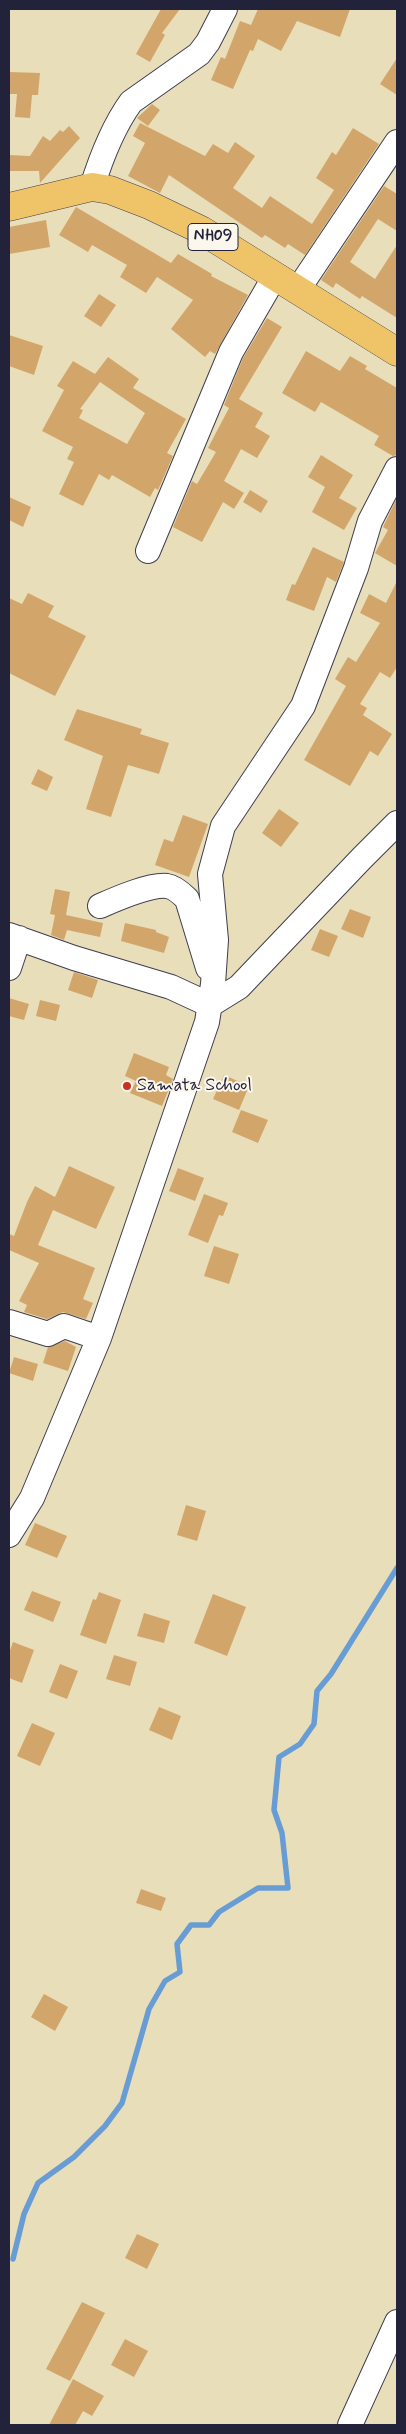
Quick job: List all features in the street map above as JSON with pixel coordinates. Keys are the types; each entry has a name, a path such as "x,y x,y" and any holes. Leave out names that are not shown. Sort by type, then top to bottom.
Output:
{"main road":[{"name":"NH09","path":"9,207 92,187 110,190 149,205 201,230 397,352"}],"street":[{"path":"92,187 100,162 124,111 131,102 198,54 208,42 225,9"},
{"path":"297,291 397,142"},
{"path":"148,551 231,352 275,276"},
{"path":"9,1535 32,1498 99,1338 193,1063 212,995 216,940 210,874 223,826 303,706 356,568 370,521 397,469"},
{"path":"9,968 14,937 171,987 212,995 239,987 397,823"},
{"path":"100,906 130,893 168,886 179,892 187,899 212,995"},
{"path":"9,1322 48,1334 64,1326 99,1338"},
{"path":"350,2425 397,2322"}],"building":[{"path":"161,9 180,9 162,33 165,35 150,62 136,54"},
{"path":"258,9 350,9 340,37 297,21 281,51 258,39 253,51 250,50 233,89 211,80 221,57 225,59 240,21 251,25"},
{"path":"397,58 397,95 380,84"},
{"path":"9,72 40,73 38,95 32,95 30,118 15,117 17,94 9,94"},
{"path":"152,104 160,110 148,126 137,118"},
{"path":"140,123 205,156 213,144 228,153 235,142 255,156 233,188 262,208 270,196 312,224 334,190 316,178 332,152 336,155 353,128 379,144 305,255 288,244 285,248 265,235 262,238 169,175 160,193 128,176 145,143 133,136"},
{"path":"69,126 80,138 40,183 39,171 9,171 9,155 30,156 43,136 50,141 60,130 63,132"},
{"path":"384,186 397,194 397,231 378,219 350,262 375,279 397,245 397,318 362,296 360,299 336,283 333,288 321,280"},
{"path":"76,207 171,263 178,254 212,274 211,276 248,295 215,354 210,351 205,357 171,329 193,300 157,277 146,293 120,277 127,265 92,245 88,252 59,235"},
{"path":"46,220 50,247 9,254 9,227"},
{"path":"99,294 116,305 101,327 84,316"},
{"path":"267,318 282,327 239,399 263,413 255,427 270,436 257,458 241,449 224,481 244,493 234,509 223,502 202,542 173,527 192,481 197,484 216,452 208,448 229,408 224,405 243,358"},
{"path":"9,335 43,346 34,375 9,366"},
{"path":"306,351 340,371 350,356 367,366 365,369 397,388 397,455 393,456 374,445 379,436 321,402 315,412 282,393"},
{"path":"108,357 139,379 133,388 186,419 167,453 173,456 158,490 155,488 150,497 112,475 109,480 99,474 83,506 59,494 74,462 67,459 73,447 42,431 64,390 57,386 73,361 95,374","holes":["100,382 145,413 127,444 79,418 83,410 80,409"]},
{"path":"321,455 353,475 339,498 357,508 344,530 312,512 325,487 308,477"},
{"path":"250,490 268,501 261,513 243,502"},
{"path":"9,497 31,507 23,527 9,520"},
{"path":"397,498 397,566 375,553 388,530 383,527"},
{"path":"313,547 344,562 336,582 327,577 314,611 286,600 292,584 295,585"},
{"path":"397,581 397,667 390,678 380,672 360,704 367,708 363,715 392,734 378,756 370,751 350,786 304,760 346,686 335,679 348,657 356,662 380,623 360,613 369,594 386,603"},
{"path":"28,593 54,606 48,617 86,636 55,696 9,673 9,598 22,604"},
{"path":"77,709 142,729 140,734 169,743 159,774 128,765 111,817 86,809 103,756 64,740"},
{"path":"38,769 53,777 47,791 31,784"},
{"path":"279,809 299,823 281,847 262,833"},
{"path":"183,815 208,824 189,877 155,865 164,839 173,842"},
{"path":"55,889 70,892 66,915 103,923 100,937 67,930 64,940 51,935 55,915 50,914"},
{"path":"350,909 371,917 363,938 341,929"},
{"path":"125,923 156,930 156,932 169,937 164,953 121,941"},
{"path":"320,929 338,936 329,957 311,950"},
{"path":"74,972 98,980 92,998 68,990"},
{"path":"9,998 29,1004 24,1020 9,1016"},
{"path":"40,1000 60,1005 56,1021 36,1016"},
{"path":"134,1053 169,1067 166,1075 173,1079 162,1106 130,1093 136,1081 125,1076"},
{"path":"224,1075 249,1086 239,1110 213,1099"},
{"path":"241,1110 268,1120 258,1143 232,1132"},
{"path":"69,1166 115,1187 96,1229 53,1210 38,1245 95,1268 83,1299 93,1303 86,1319 63,1312 47,1319 24,1312 27,1305 19,1301 39,1263 9,1250 9,1234 14,1236 35,1186 55,1197"},
{"path":"178,1168 204,1178 195,1201 169,1191"},
{"path":"204,1194 228,1203 223,1216 219,1215 208,1243 188,1235"},
{"path":"214,1246 239,1254 229,1284 204,1276"},
{"path":"65,1341 76,1347 68,1371 43,1363 48,1347"},
{"path":"14,1357 38,1364 33,1381 9,1373"},
{"path":"186,1505 206,1511 197,1541 177,1535"},
{"path":"35,1523 67,1536 57,1558 25,1545"},
{"path":"32,1591 61,1602 53,1622 24,1610"},
{"path":"99,1592 121,1600 106,1644 80,1635 93,1599 96,1600"},
{"path":"213,1594 246,1607 227,1656 194,1643"},
{"path":"144,1613 170,1621 164,1643 137,1636"},
{"path":"13,1642 34,1650 22,1683 9,1678 9,1653"},
{"path":"114,1655 137,1662 130,1686 106,1679"},
{"path":"60,1664 78,1671 67,1699 49,1692"},
{"path":"159,1707 181,1716 172,1740 149,1730"},
{"path":"32,1723 55,1733 40,1766 17,1756"},
{"path":"141,1889 166,1898 161,1911 136,1903"},
{"path":"44,1994 68,2007 55,2031 31,2017"},
{"path":"137,2234 159,2244 147,2269 125,2258"},
{"path":"82,2302 105,2313 70,2381 46,2369"},
{"path":"125,2339 148,2351 134,2377 111,2365"},
{"path":"73,2379 104,2396 92,2416 83,2411 75,2425 49,2425"}],"waterway":[{"path":"13,2259 24,2214 38,2183 74,2157 105,2126 122,2103 149,2009 165,1981 180,1972 177,1944 191,1925 209,1925 219,1912 258,1888 288,1888 282,1833 274,1810 279,1757 300,1744 314,1724 317,1691 331,1674 397,1568"}],"place":[{"name":"Samata School","path":"127,1086"}]}
